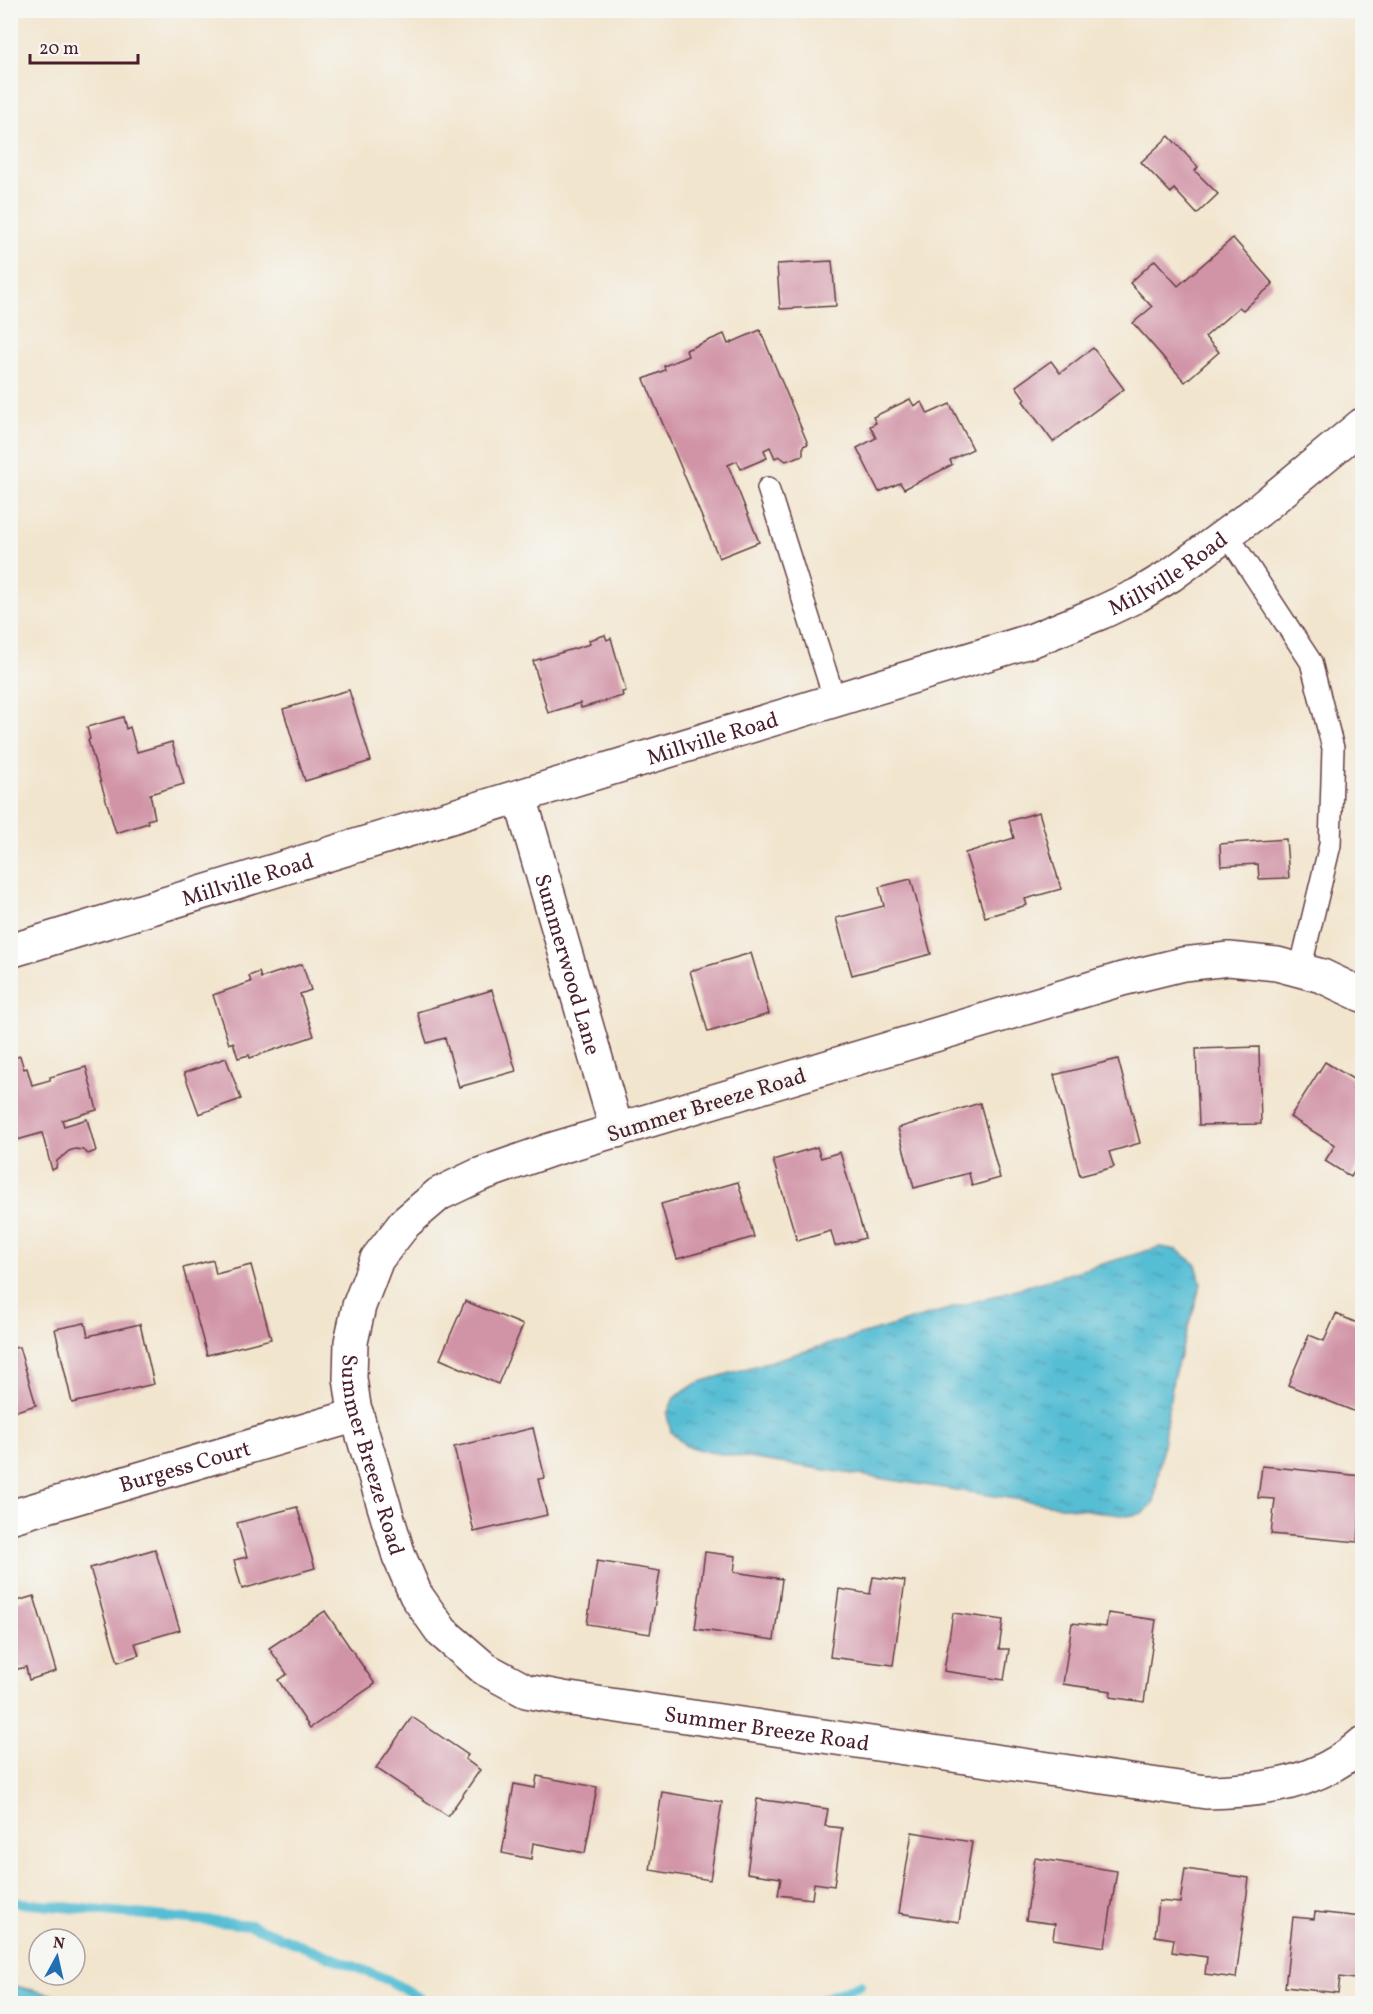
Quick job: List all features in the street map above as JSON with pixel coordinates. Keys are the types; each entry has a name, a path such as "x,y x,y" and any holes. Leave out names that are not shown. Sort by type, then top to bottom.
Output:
{"street":[{"name":"Millville Road","path":"10,951 1033,640 1102,612 1138,595 1171,575 1258,511 1362,424"},
{"name":"Summerwood Lane","path":"520,797 617,1131"},
{"name":"Summer Breeze Road","path":"1359,1755 1287,1784 1245,1791 1206,1792 574,1700 526,1691 485,1669 442,1632 416,1595 399,1556 357,1415 350,1378 351,1342 359,1306 377,1259 405,1222 438,1194 478,1175 550,1150 1122,979 1183,964 1229,959 1277,964 1322,976 1362,995"},
{"name":"Burgess Court","path":"10,1517 357,1415"}],"lane":[{"path":"768,488 835,700"},
{"path":"1227,534 1311,662 1334,748 1330,845 1300,970"}],"water":[{"path":"1160,1247 1177,1250 1196,1264 1201,1284 1173,1379 1154,1502 1143,1513 1127,1516 709,1452 686,1446 671,1432 667,1414 674,1398 697,1383"},
{"path":"11,1985 89,2003 11,2003"}],"building":[{"path":"1169,136 1198,167 1195,171 1218,194 1197,214 1174,189 1171,193 1141,162"},
{"path":"1233,238 1273,284 1243,310 1239,307 1205,337 1219,352 1185,382 1133,323 1152,307 1130,283 1155,260 1178,286"},
{"path":"832,261 836,306 780,309 777,264"},
{"path":"760,330 808,444 803,446 803,455 786,461 779,456 775,458 770,447 764,450 767,458 741,469 737,461 728,465 759,542 719,558 644,379 665,370 664,366 688,356 686,350 724,334 728,344"},
{"path":"1093,348 1124,389 1053,442 1023,401 1025,399 1016,386 1051,361 1060,373"},
{"path":"910,399 914,406 922,402 928,414 950,404 973,449 950,460 952,465 904,489 900,483 879,492 857,448 876,438 870,426 876,423 873,417"},
{"path":"605,635 607,640 611,638 626,691 622,692 623,696 581,708 580,703 548,713 533,661 590,644 589,640"},
{"path":"349,690 371,761 305,781 283,709"},
{"path":"123,717 126,729 130,727 137,752 172,742 184,784 150,794 155,818 147,820 148,823 116,833 88,740 90,739 87,727"},
{"path":"1039,812 1061,889 1025,899 1027,905 985,917 965,853 1014,838 1009,821"},
{"path":"1286,839 1289,878 1259,879 1258,864 1221,866 1220,844"},
{"path":"911,879 931,954 852,975 836,918 884,906 879,887"},
{"path":"751,953 769,1014 708,1032 690,971"},
{"path":"302,964 311,990 300,994 314,1036 250,1058 249,1055 238,1058 233,1042 229,1044 213,995 251,982 249,976 259,972 261,978"},
{"path":"492,990 516,1071 459,1087 445,1038 427,1043 417,1012"},
{"path":"1259,1047 1261,1124 1199,1125 1196,1049"},
{"path":"20,1056 24,1069 27,1068 32,1085 50,1080 50,1077 86,1067 97,1110 62,1120 64,1126 87,1119 96,1151 88,1154 83,1150 69,1151 57,1161 56,1168 52,1170 42,1133 10,1142 10,1059"},
{"path":"226,1058 241,1099 199,1114 184,1073"},
{"path":"1118,1059 1140,1143 1109,1152 1114,1167 1080,1176 1054,1075"},
{"path":"1325,1062 1358,1082 1353,1090 1362,1096 1362,1159 1351,1177 1325,1161 1335,1145 1290,1117"},
{"path":"980,1103 1000,1178 972,1186 969,1173 914,1188 898,1128"},
{"path":"817,1147 821,1158 840,1152 865,1238 835,1246 831,1231 797,1241 773,1160"},
{"path":"738,1182 754,1237 677,1259 661,1204"},
{"path":"213,1260 216,1274 251,1265 271,1339 207,1355 183,1268"},
{"path":"465,1301 523,1325 498,1384 440,1359"},
{"path":"1336,1314 1362,1325 1362,1398 1356,1412 1288,1385 1309,1335 1324,1341"},
{"path":"85,1323 88,1336 140,1324 154,1384 72,1403 55,1329"},
{"path":"19,1347 36,1405 10,1413 10,1349"},
{"path":"533,1428 545,1478 538,1479 547,1515 474,1532 454,1447"},
{"path":"1262,1466 1362,1476 1358,1542 1271,1534 1275,1499 1258,1498"},
{"path":"297,1507 315,1568 242,1589 234,1560 247,1557 237,1523"},
{"path":"155,1549 180,1630 135,1643 139,1655 118,1662 90,1568"},
{"path":"705,1552 736,1556 734,1572 782,1579 774,1640 695,1629"},
{"path":"597,1561 660,1571 650,1634 587,1624"},
{"path":"873,1577 905,1581 893,1665 830,1657 839,1589 870,1594"},
{"path":"34,1596 56,1671 29,1680 26,1667 10,1671 10,1603"},
{"path":"325,1611 375,1684 310,1728 278,1680 287,1674 269,1648"},
{"path":"953,1613 1003,1620 999,1649 1009,1649 1004,1680 944,1671"},
{"path":"1108,1613 1156,1620 1144,1702 1110,1697 1111,1691 1063,1684 1072,1623 1106,1627"},
{"path":"412,1717 468,1755 465,1759 480,1770 448,1816 376,1768"},
{"path":"537,1776 597,1787 585,1853 533,1843 531,1859 502,1853 514,1784 535,1788"},
{"path":"662,1792 722,1802 710,1880 650,1870"},
{"path":"757,1799 828,1809 825,1826 842,1828 834,1886 814,1883 812,1899 778,1895 781,1878 747,1873"},
{"path":"912,1832 972,1842 959,1922 899,1913"},
{"path":"1035,1858 1117,1871 1105,1947 1053,1939 1055,1924 1026,1920"},
{"path":"1185,1869 1249,1878 1236,1978 1205,1974 1207,1957 1172,1952 1174,1939 1155,1936 1159,1901 1180,1903"},
{"path":"1315,1912 1362,1917 1362,1980 1340,1977 1338,1993 1285,1987 1293,1917 1314,1919"}],"waterway":[{"path":"10,1902 250,1925 388,1980 431,2004"},
{"path":"811,2004 860,1985"}]}
